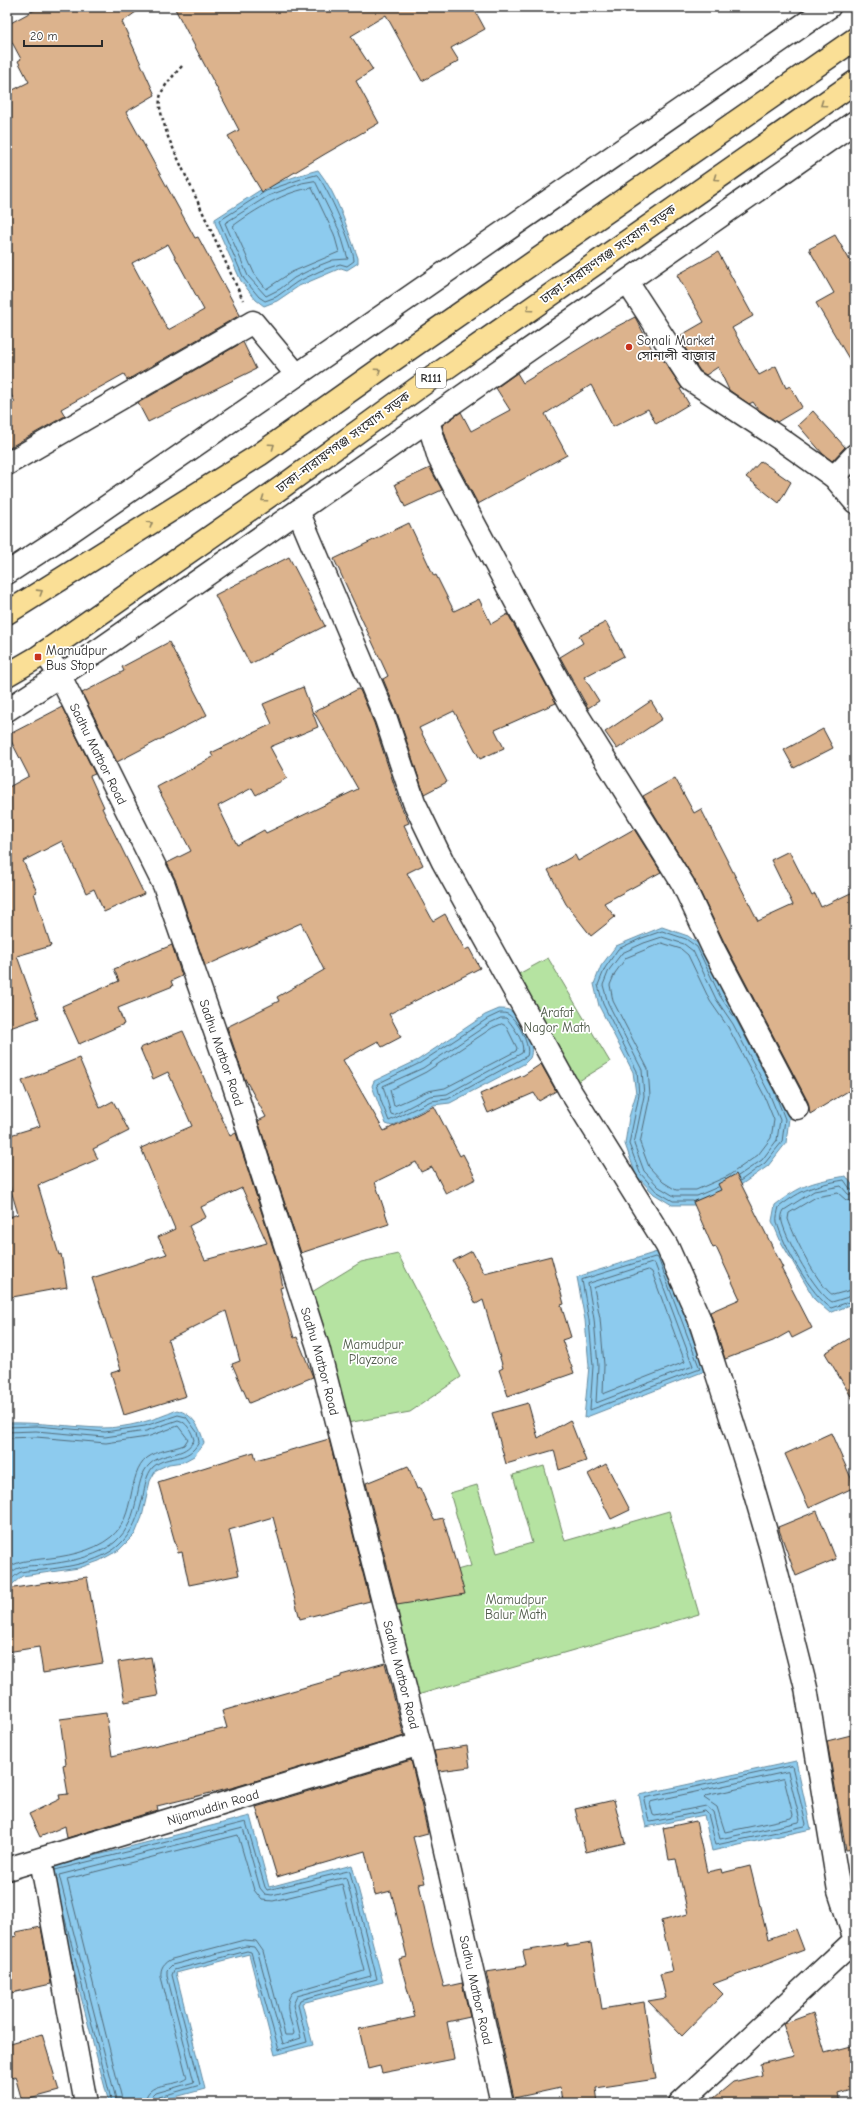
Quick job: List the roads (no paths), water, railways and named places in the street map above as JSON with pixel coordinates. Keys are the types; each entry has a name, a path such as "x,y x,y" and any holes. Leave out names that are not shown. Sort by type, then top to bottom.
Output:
{"main road":[{"path":"7,614 259,455 855,39"},
{"name":"ঢাকা-নারায়ণগঞ্জ সংযোগ সড়ক","path":"7,675 45,652 282,487 419,386 855,82"}],"street":[{"path":"7,573 74,530 829,7"},
{"path":"7,710 60,676 428,421 855,122"},
{"path":"627,282 691,380 779,438 834,478 855,502"},
{"path":"7,464 253,322 297,375"},
{"path":"428,421 439,458 516,602 570,702 643,817 683,884 713,948 798,1108"},
{"path":"834,478 855,455"},
{"path":"298,511 386,719 414,802 442,862 569,1089 668,1246 699,1318 748,1470 771,1549 806,1688 839,1891 855,1940 680,2103"},
{"name":"Sadhu Matbor Road","path":"45,652 60,676 164,885 234,1086 318,1347 420,1744 502,2103"},
{"name":"Nijamuddin Road","path":"7,1869 41,1860 420,1744"},
{"path":"41,1860 86,2103"}],"water":[{"path":"318,170 337,201 358,258 358,263 347,270 341,268 299,286 277,301 264,306 256,300 241,281 215,223 215,219 265,187"},
{"path":"662,927 688,936 700,945 724,995 741,1019 777,1089 789,1118 786,1143 768,1166 735,1189 699,1205 672,1205 654,1194 636,1175 625,1144 629,1117 636,1094 633,1072 599,1006 594,984 601,966 616,946"},
{"path":"499,1009 507,1009 511,1011 524,1026 530,1040 530,1058 524,1064 450,1103 433,1105 392,1126 386,1124 372,1086 374,1081 418,1060 485,1015"},
{"path":"846,1176 855,1189 855,1303 830,1313 815,1300 781,1242 772,1221 775,1205 793,1192 816,1182"},
{"path":"660,1251 705,1371 584,1418 589,1366 585,1320 577,1277"},
{"path":"177,1410 192,1418 198,1427 204,1443 194,1456 183,1462 169,1464 156,1470 150,1481 142,1517 135,1534 119,1550 99,1561 79,1568 22,1576 7,1589 7,1423 111,1428 141,1423"},
{"path":"796,1761 811,1829 712,1851 704,1815 646,1827 639,1795"},
{"path":"250,1816 269,1887 352,1865 383,1982 302,2003 313,2045 275,2055 249,1954 176,1973 205,2089 153,2103 109,2103 47,1868"}],"place":[{"name":"Sonali Market সোনালী বাজার","path":"629,347"},
{"name":"Mamudpur Bus Stop","path":"38,657"}],"park label":[{"name":"Arafat Nagor Math","path":"557,1020"},
{"name":"Mamudpur Playzone","path":"373,1352"},
{"name":"Mamudpur Balur Math","path":"516,1606"}]}
